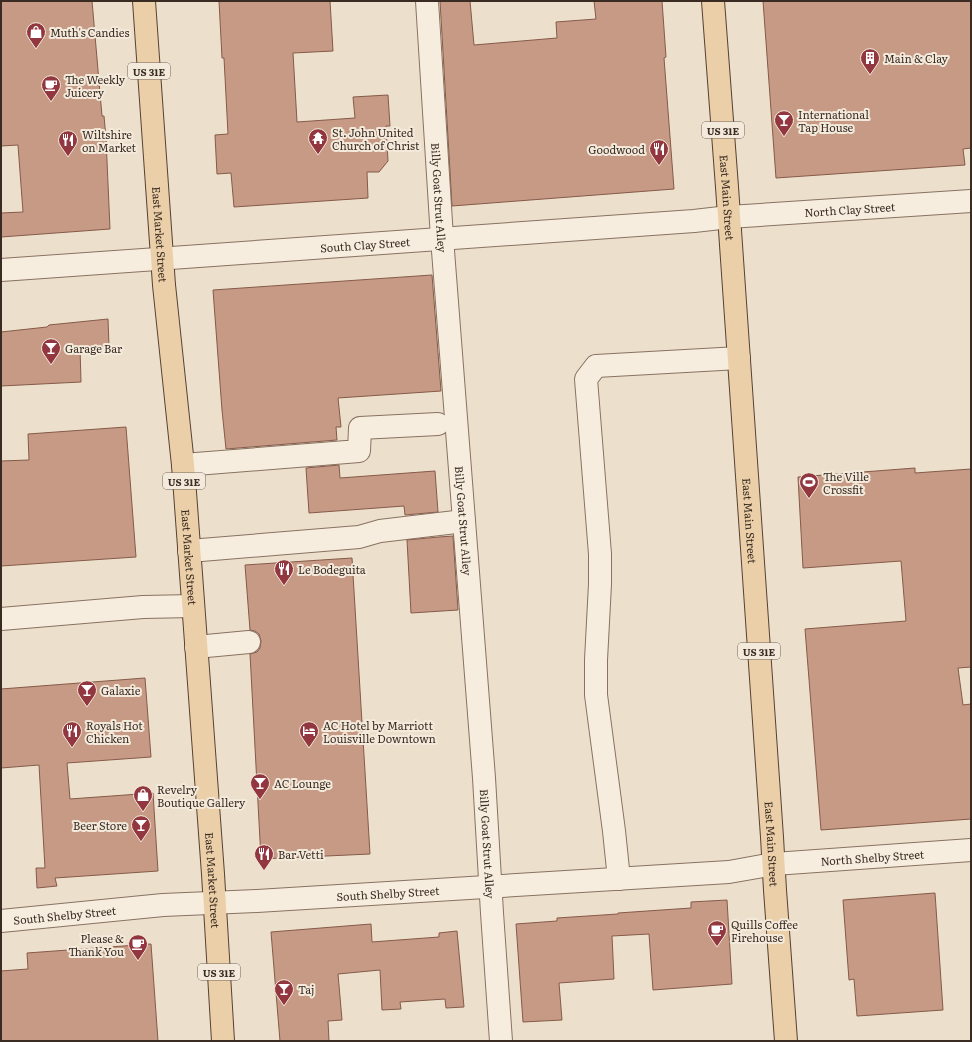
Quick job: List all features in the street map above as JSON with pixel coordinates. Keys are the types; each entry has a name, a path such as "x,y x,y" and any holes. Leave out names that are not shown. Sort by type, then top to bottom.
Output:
{"main road":[{"name":"East Market Street","path":"144,1 164,285 189,551 223,1041"},
{"name":"East Main Street","path":"713,1 786,1041"}],"street":[{"name":"Billy Goat Strut Alley","path":"427,1 442,238 464,521 472,653 491,887 501,1041"},
{"name":"North Clay Street","path":"729,217 971,201"},
{"name":"South Clay Street","path":"1,270 686,222 729,217"},
{"path":"619,879 596,695 600,554 586,379 596,366 739,358"},
{"path":"182,465 359,451 360,428 438,424"},
{"path":"189,551 359,537 380,530 464,521"},
{"path":"1,619 143,607 193,606"},
{"path":"196,647 249,642"},
{"name":"North Shelby Street","path":"774,864 971,850"},
{"name":"South Shelby Street","path":"1,921 163,905 729,872 774,864"}],"building":[{"path":"1,1 92,1 102,116 104,116 106,138 110,229 1,237 1,213 23,212 18,145 1,146"},
{"path":"219,1 330,1 333,51 293,53 297,122 355,118 353,97 388,95 390,126 386,126 388,161 379,172 367,172 368,198 234,207 231,173 217,174 215,135 228,134"},
{"path":"440,1 470,1 474,45 557,38 556,22 596,19 594,1 662,1 666,57 664,58 674,189 452,206"},
{"name":"Main & Clay","path":"763,1 971,1 971,148 963,149 965,165 776,178"},
{"path":"432,275 441,391 338,398 341,427 336,427 337,440 226,449 213,290"},
{"name":"Garage Bar","path":"108,319 109,346 80,348 81,382 1,386 1,332"},
{"path":"126,427 136,557 1,566 1,461 29,460 28,434"},
{"path":"339,465 340,478 435,471 438,512 405,515 404,506 309,513 306,468"},
{"path":"915,468 915,473 971,469 971,667 958,668 963,705 971,704 971,819 821,830 805,629 906,621 901,561 803,568 798,477"},
{"path":"453,536 458,610 411,613 407,540"},
{"name":"AC Hotel by Marriott Louisville Downtown","path":"352,558 370,854 261,859 250,654 257,652 260,648 261,641 259,634 250,630 245,565"},
{"path":"145,678 151,757 67,763 70,799 153,793 158,871 55,878 57,886 37,888 36,868 45,868 39,765 1,768 1,689"},
{"path":"935,893 943,1010 857,1016 854,979 849,980 843,900"},
{"path":"727,900 732,984 653,990 649,934 612,936 614,979 559,983 562,1020 523,1022 516,924 557,921 557,918 691,908 691,902"},
{"path":"371,924 372,942 439,937 439,933 457,931 464,1007 446,1008 445,999 400,1002 401,1009 382,1010 380,970 338,974 342,1020 328,1021 329,1041 280,1041 271,932"},
{"path":"151,944 158,1041 1,1041 1,971 28,969 27,953"}],"place":[{"name":"Muth's Candies","path":"36,49"},
{"name":"Main & Clay","path":"870,75"},
{"name":"The Weekly Juicery","path":"51,102"},
{"name":"International Tap House","path":"784,137"},
{"name":"St. John United Church of Christ","path":"318,155"},
{"name":"Wiltshire on Market","path":"68,157"},
{"name":"Goodwood","path":"659,166"},
{"name":"Garage Bar","path":"51,365"},
{"name":"The Ville Crossfit","path":"809,499"},
{"name":"Le Bodeguita","path":"284,586"},
{"name":"Galaxie","path":"87,707"},
{"name":"Royals Hot Chicken","path":"72,748"},
{"name":"AC Hotel by Marriott Louisville Downtown","path":"309,748"},
{"name":"AC Lounge","path":"260,800"},
{"name":"Revelry Boutique Gallery","path":"143,812"},
{"name":"Beer Store","path":"141,842"},
{"name":"Bar Vetti","path":"264,871"},
{"name":"Quills Coffee Firehouse","path":"717,947"},
{"name":"Please & Thank You","path":"138,961"},
{"name":"Taj","path":"284,1006"}]}
